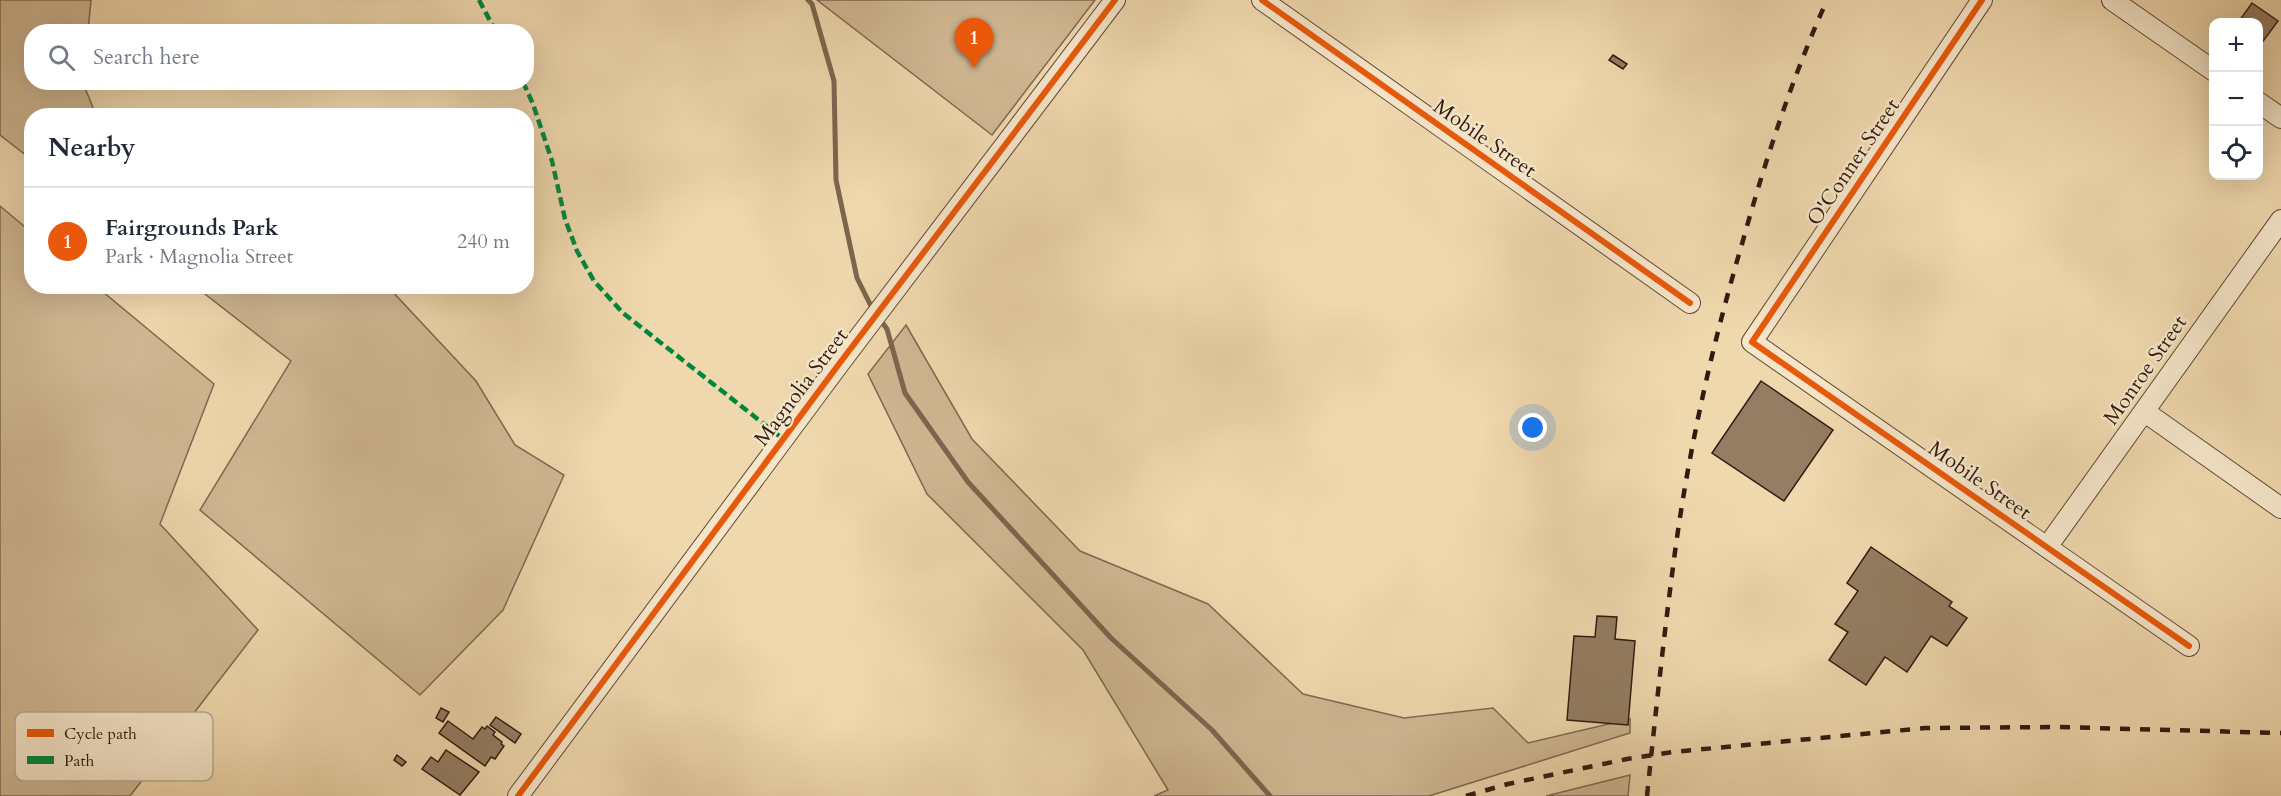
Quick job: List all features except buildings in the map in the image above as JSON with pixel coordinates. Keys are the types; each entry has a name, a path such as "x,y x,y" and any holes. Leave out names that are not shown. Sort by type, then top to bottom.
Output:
{"street":[{"name":"Magnolia Street","path":"518,796 868,324 1115,0"},
{"name":"Mobile Street","path":"1262,0 1689,303"},
{"name":"O'Conner Street","path":"1752,342 1982,0"},
{"path":"2112,0 2209,68"},
{"path":"2263,105 2281,117"},
{"name":"Monroe Street","path":"2047,547 2281,220"},
{"name":"Mobile Street","path":"1752,342 2189,646"},
{"path":"2145,412 2281,508"}],"shaded area":[{"path":"0,0 91,0 89,24 24,24 24,90 86,90 93,108 24,108 24,154 0,135"},
{"path":"817,0 1095,0 992,135"},
{"path":"0,206 24,226 24,294 105,294 214,384 160,524 258,630 195,712 15,712 15,781 142,781 130,796 0,796"},
{"path":"205,294 395,294 476,381 515,445 564,475 503,610 420,695 200,510 291,361"},
{"path":"906,325 972,439 1080,551 1208,604 1303,694 1404,718 1493,708 1528,743 1630,719 1630,733 1429,796 1154,796 1168,790 1083,650 927,494 868,374"},
{"path":"1630,775 1628,796 1546,796"}],"waterway":[{"path":"808,0 812,4 834,81 836,180 857,278 873,310"},
{"path":"879,318 887,329 905,393 968,482 1111,638 1212,730 1270,796"}],"railway":[{"path":"1647,796 1673,567 1685,485 1701,404 1720,323 1760,182 1791,90 1827,0"},
{"path":"1466,796 1508,784 1627,759 1673,752 1925,728 2058,727 2281,733"}],"marked path":[{"path":"479,0 492,24"},
{"path":"527,90 552,161 565,219 577,251 594,281 623,313 783,439"}],"cycle path":[{"path":"518,796 839,364 1115,0"},
{"path":"1262,0 1690,303"},
{"path":"1982,0 1752,342 2189,646"}],"place":[{"name":"Fairgrounds Park","path":"974,68"}]}
